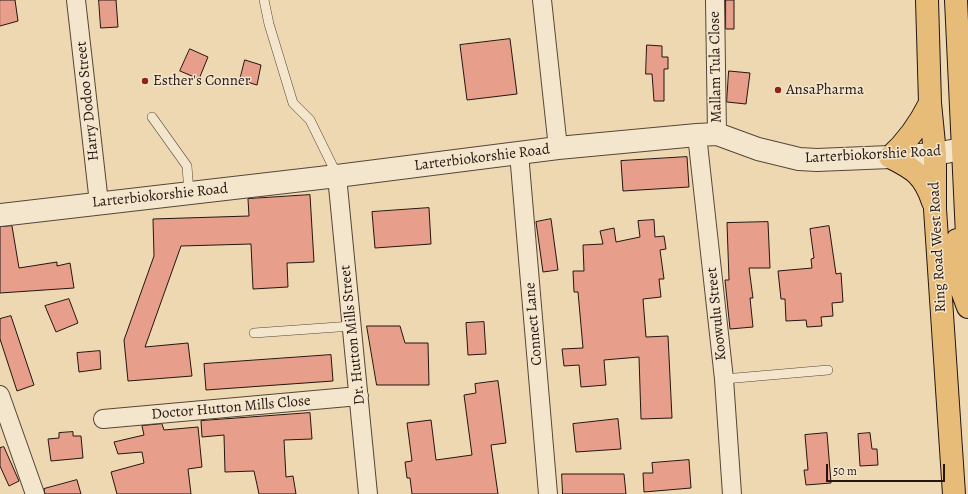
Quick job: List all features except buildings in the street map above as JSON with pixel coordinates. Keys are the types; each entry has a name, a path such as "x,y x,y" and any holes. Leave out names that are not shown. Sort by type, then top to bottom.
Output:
{"main road":[{"name":"Ring Road West Road","path":"927,0 935,208 954,494"},
{"name":"Ring Road West Road","path":"956,0 968,257"},
{"path":"930,103 920,123 907,142 890,157 912,168 928,186 935,208"},
{"path":"934,154 953,211 961,288 968,307"}],"street":[{"name":"Harry Dodoo Street","path":"76,0 99,203"},
{"path":"542,0 558,148"},
{"name":"Mallam Tula Close","path":"707,134 715,0"},
{"name":"Larterbiokorshie Road","path":"0,215 337,176 558,148 707,134 799,159 817,160 890,157 934,154 962,149"},
{"name":"Koowulu Street","path":"707,134 732,494"},
{"name":"Connect Lane","path":"519,153 548,494"},
{"name":"Dr. Hutton Mills Street","path":"337,176 368,494"},
{"path":"0,395 35,494"},
{"name":"Doctor Hutton Mills Close","path":"103,419 359,396"}],"lane":[{"path":"264,0 269,24 292,102 310,120 337,176"},
{"path":"152,117 187,166 188,193"},
{"path":"254,333 352,326"},
{"path":"724,379 828,370"}],"place":[{"name":"Esther's Conner","path":"145,81"},
{"name":"AnsaPharma","path":"778,90"}]}
